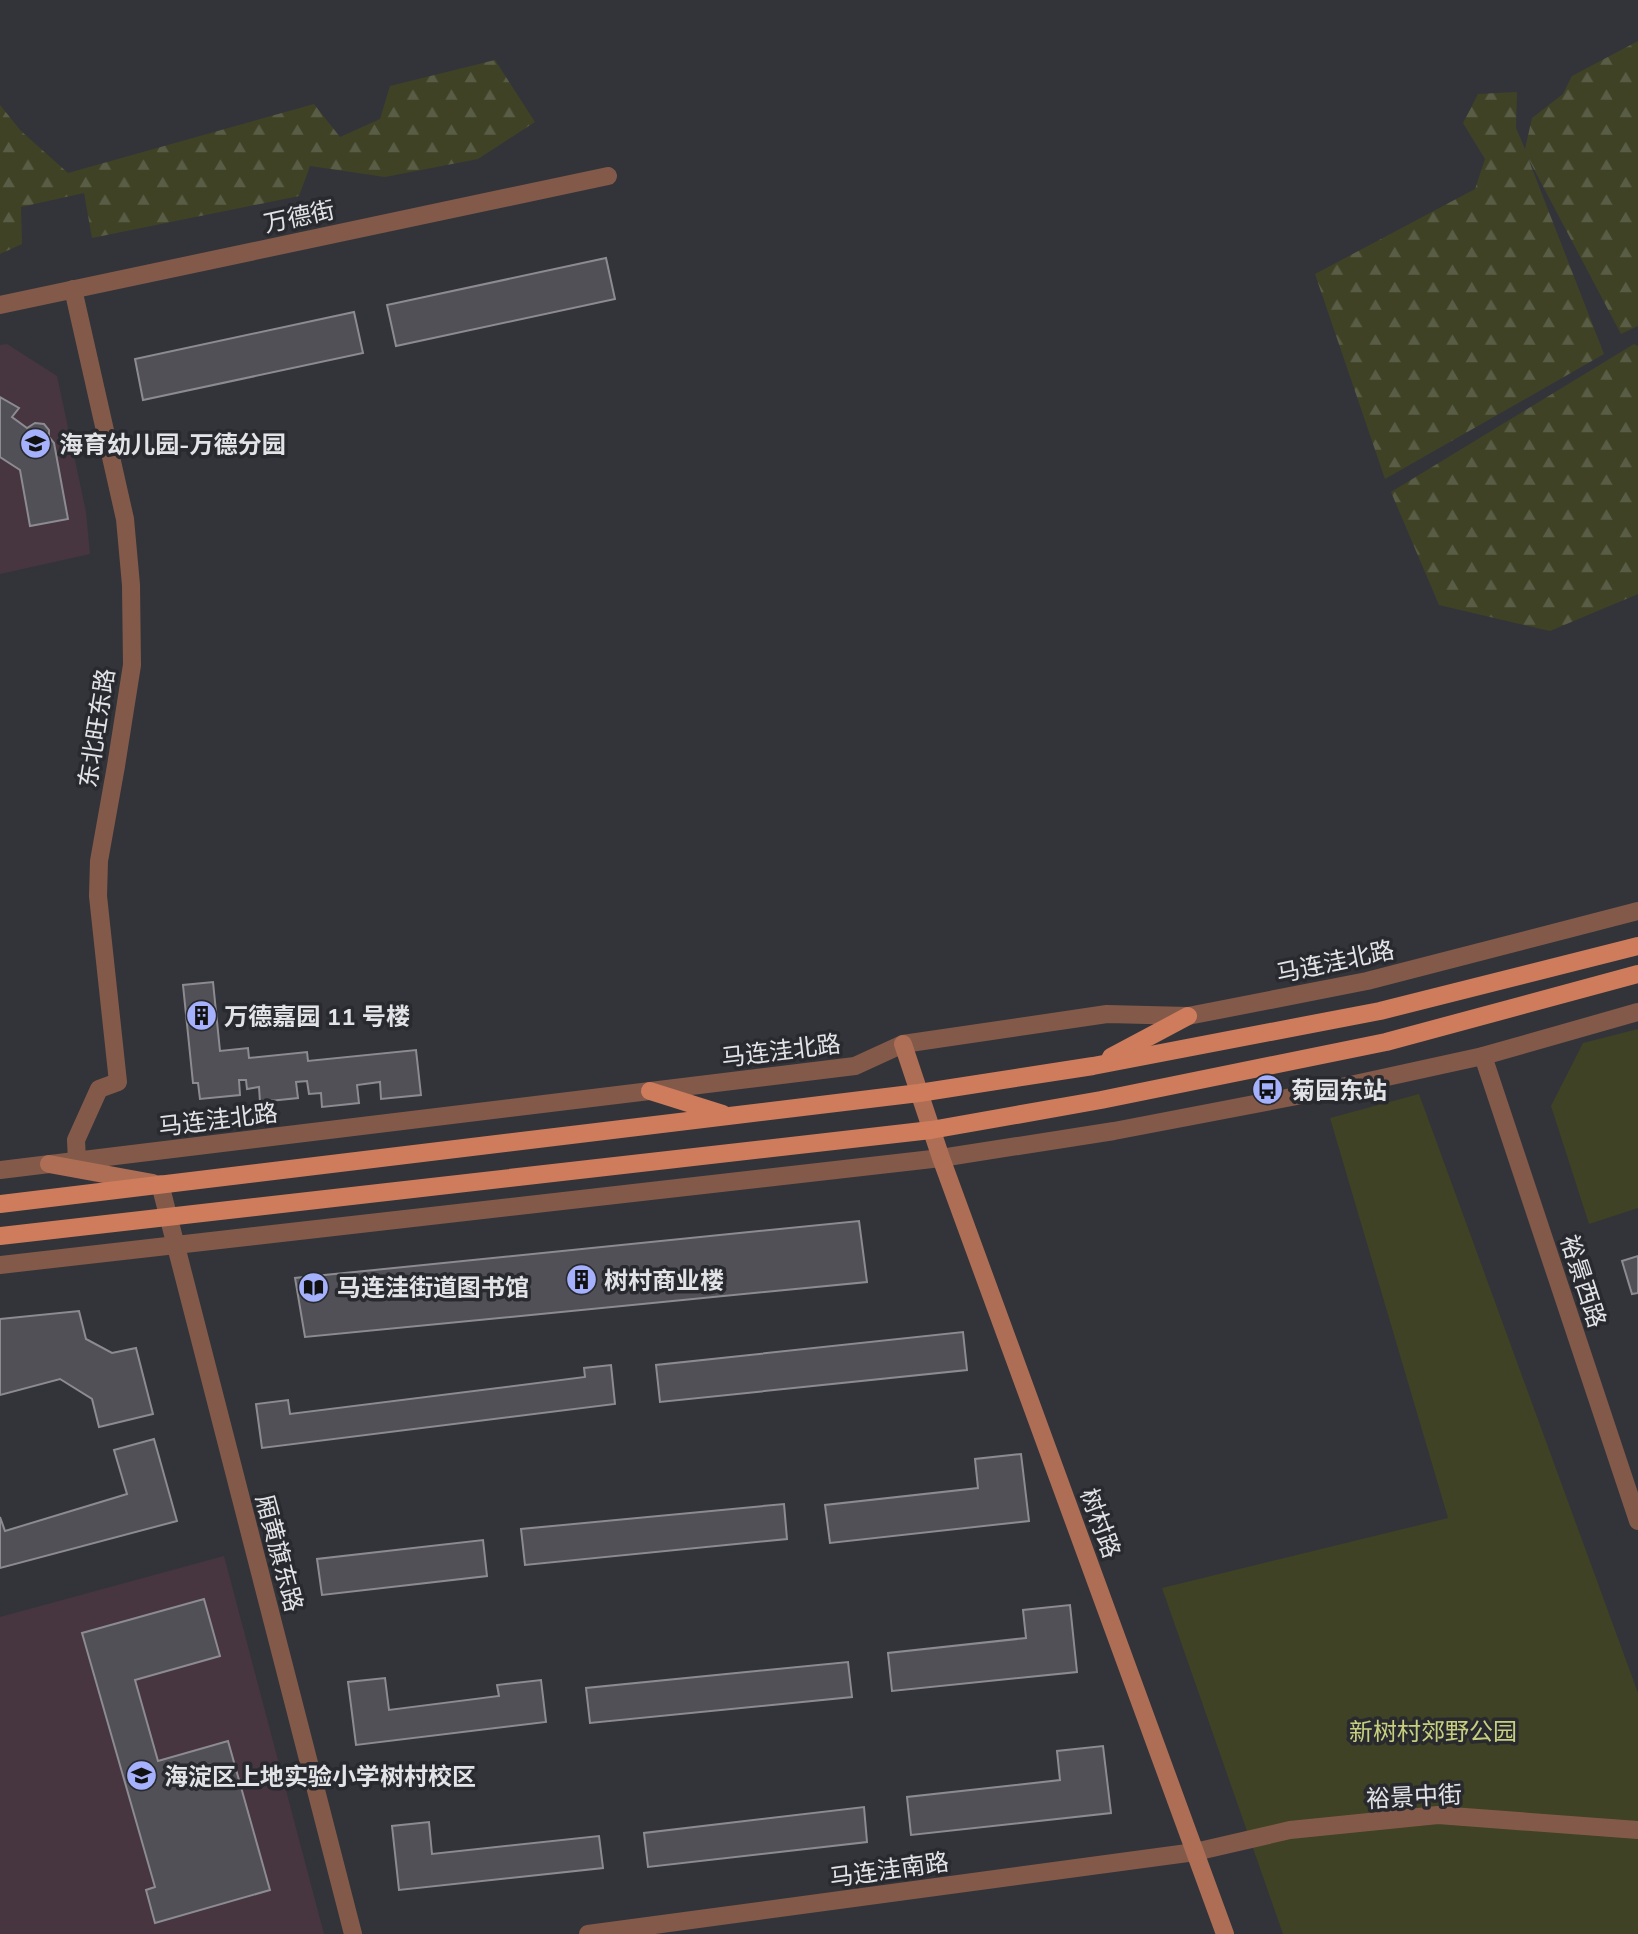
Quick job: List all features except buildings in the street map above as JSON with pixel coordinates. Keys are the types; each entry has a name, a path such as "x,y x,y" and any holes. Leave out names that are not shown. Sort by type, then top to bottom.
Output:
{"main road":[{"path":"0,1204 919,1093 1093,1066 1380,1011 1638,946"},
{"path":"0,1236 931,1130 1101,1100 1386,1042 1638,974"},
{"path":"1093,1066 1188,1016"},
{"name":"树村路","path":"903,1044 941,1158 1224,1934"},
{"path":"650,1091 730,1116"},
{"path":"49,1164 160,1184"}],"street":[{"name":"万德街","path":"0,305 608,176"},
{"name":"东北旺东路","path":"74,289 125,519 131,585 132,665 99,861 98,896 118,1082 99,1089 76,1140 77,1161"},
{"name":"马连洼北路","path":"0,1170 855,1066 903,1044 1107,1014 1188,1016 1367,981 1638,911"},
{"path":"0,1265 941,1158 1154,1124 1324,1091 1483,1056 1638,1012"},
{"name":"裕景西路","path":"1483,1056 1638,1521"},
{"name":"厢黄旗东路","path":"160,1184 353,1934"},
{"name":"裕景中街","path":"1195,1852 1290,1830 1438,1815 1638,1830"},
{"name":"马连洼南路","path":"588,1934 1195,1852"}],"shaded area":[{"name":"海育幼儿园-万德分园","path":"7,344 57,376 86,512 90,554 0,574 0,345"},
{"name":"海淀区上地实验小学树村校区","path":"224,1556 324,1934 0,1934 0,1617"}],"green space":[{"path":"1638,41 1638,326 1621,334 1528,158 1604,354 1385,479 1315,274 1475,189 1485,159 1463,123 1478,94 1517,92 1516,128 1525,149 1532,118 1563,94 1572,76"},
{"path":"495,60 535,122 478,159 385,177 310,166 299,196 92,238 84,193 21,207 22,244 0,254 0,105 21,131 68,173 314,104 340,137 380,119 390,86"},
{"path":"1634,344 1638,346 1638,594 1550,631 1439,605 1391,492"},
{"path":"1638,1029 1638,1208 1589,1224 1551,1106 1583,1043"},
{"name":"新树村郊野公园","path":"1419,1094 1638,1693 1638,1934 1283,1934 1162,1588 1448,1518 1330,1118"}],"place":[{"name":"海育幼儿园-万德分园","path":"36,444"},
{"name":"万德嘉园 11 号楼","path":"201,1016"},
{"name":"菊园东站","path":"1268,1090"},
{"name":"树村商业楼","path":"581,1280"},
{"name":"马连洼街道图书馆","path":"314,1287"},
{"name":"海淀区上地实验小学树村校区","path":"141,1776"}]}
